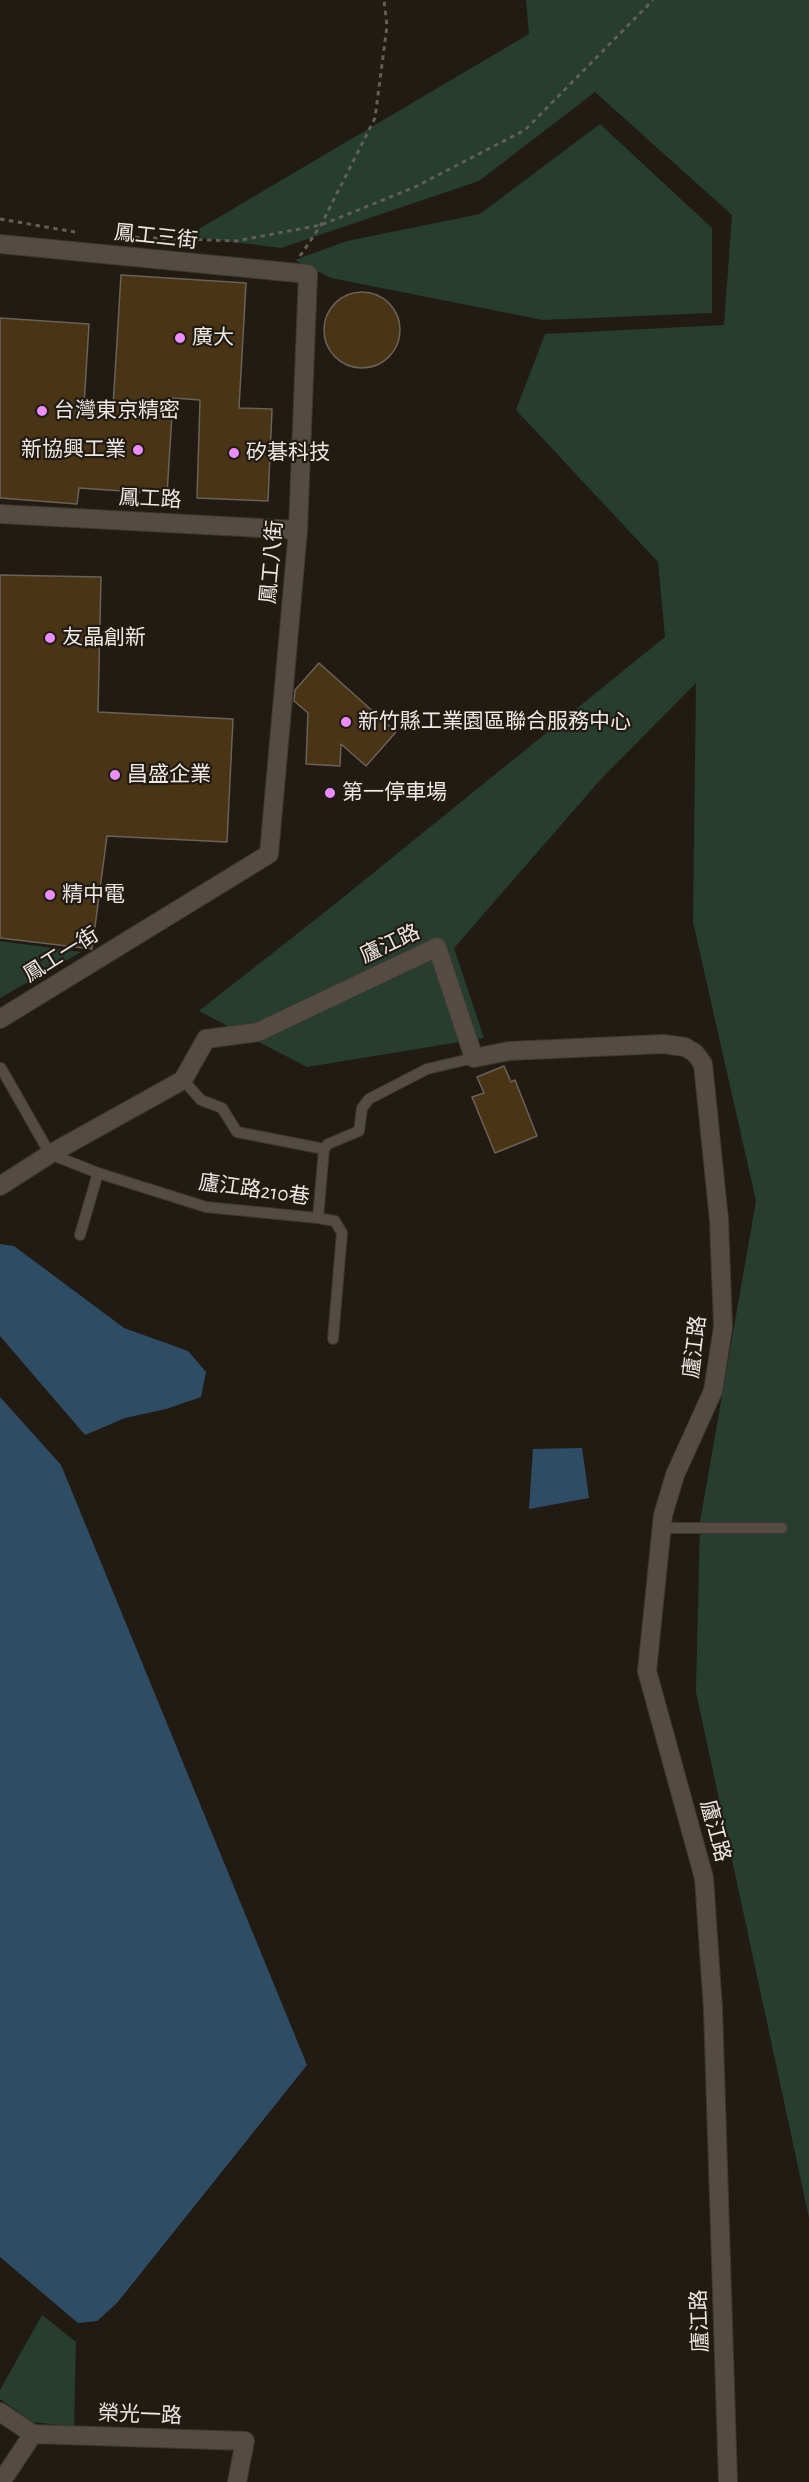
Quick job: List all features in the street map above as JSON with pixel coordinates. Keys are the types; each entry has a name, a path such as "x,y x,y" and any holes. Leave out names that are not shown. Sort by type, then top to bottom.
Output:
{"street":[{"name":"鳳工三街","path":"0,244 309,274"},
{"name":"鳳工八街","path":"269,854 298,530 309,274"},
{"name":"鳳工路","path":"0,514 298,530"},
{"name":"鳳工一街","path":"0,1019 269,854"},
{"name":"廬江路","path":"183,1080 206,1039 258,1032 437,946 474,1058 509,1051 663,1044 686,1047 695,1053 703,1064 719,1220 723,1327 713,1391 675,1475 662,1528 647,1671 704,1878 713,2009 728,2482"},
{"path":"0,1186 50,1154 183,1080"},
{"path":"0,2412 33,2434 1,2482"},
{"name":"榮光一路","path":"33,2434 245,2442 237,2482"}],"lane":[{"path":"183,1080 201,1100 222,1108 237,1132 324,1149 328,1144 359,1131 362,1108 369,1099 428,1069 474,1058"},
{"path":"1,1068 50,1154"},
{"name":"廬江路210巷","path":"50,1154 98,1173 206,1207 318,1218 324,1149"},
{"path":"80,1235 98,1173"},
{"path":"318,1218 335,1221 342,1233 333,1339"},
{"path":"662,1528 782,1528"}],"path":[{"path":"289,273 321,225 375,118 387,26 384,0"},
{"path":"120,236 236,241 321,225 415,187 525,130 653,0"},
{"path":"0,219 86,234"}],"green space":[{"path":"526,0 809,0 809,2218 696,1692 700,1522 756,1201 693,922 696,683 601,779 454,948 484,1038 307,1067 199,1011 665,637 658,562 516,410 545,334 724,325 732,215 595,92 479,181 281,248 187,236 529,34"},
{"path":"600,124 712,228 712,313 543,320 331,278 295,260 347,241 480,214"},
{"path":"0,941 81,952 0,998"},
{"path":"42,2315 76,2342 74,2427 33,2422 0,2399 0,2390"}],"water":[{"path":"0,1244 14,1246 124,1328 188,1351 206,1372 201,1397 166,1409 125,1418 85,1435 0,1336"},
{"path":"0,1397 61,1465 307,2065 117,2303 97,2321 78,2323 0,2257"},
{"path":"582,1448 589,1498 529,1509 533,1449"}],"building":[{"path":"121,275 246,283 239,408 272,409 268,501 197,498 200,400 173,398 167,494 79,488 77,504 0,498 0,318 89,324 84,405 113,407"},
{"path":"362,292 376,295 389,303 397,316 400,330 397,344 389,357 376,365 362,368 348,365 335,357 327,344 324,330 327,316 335,303 348,295"},
{"path":"0,575 101,577 98,712 233,719 227,842 107,836 92,949 0,938"},
{"name":"新竹縣工業園區聯合服務中心","path":"319,663 396,732 366,766 341,744 340,766 306,764 308,713 294,701 295,690"},
{"path":"504,1066 511,1082 515,1080 537,1136 495,1153 472,1097 484,1093 477,1077"}],"place":[{"name":"廣大","path":"180,338"},
{"name":"台灣東京精密","path":"42,411"},
{"name":"新協興工業","path":"138,450"},
{"name":"矽碁科技","path":"234,453"},
{"name":"友晶創新","path":"50,638"},
{"name":"新竹縣工業園區聯合服務中心","path":"346,722"},
{"name":"昌盛企業","path":"115,775"},
{"name":"第一停車場","path":"330,793"},
{"name":"精中電","path":"50,895"}]}
